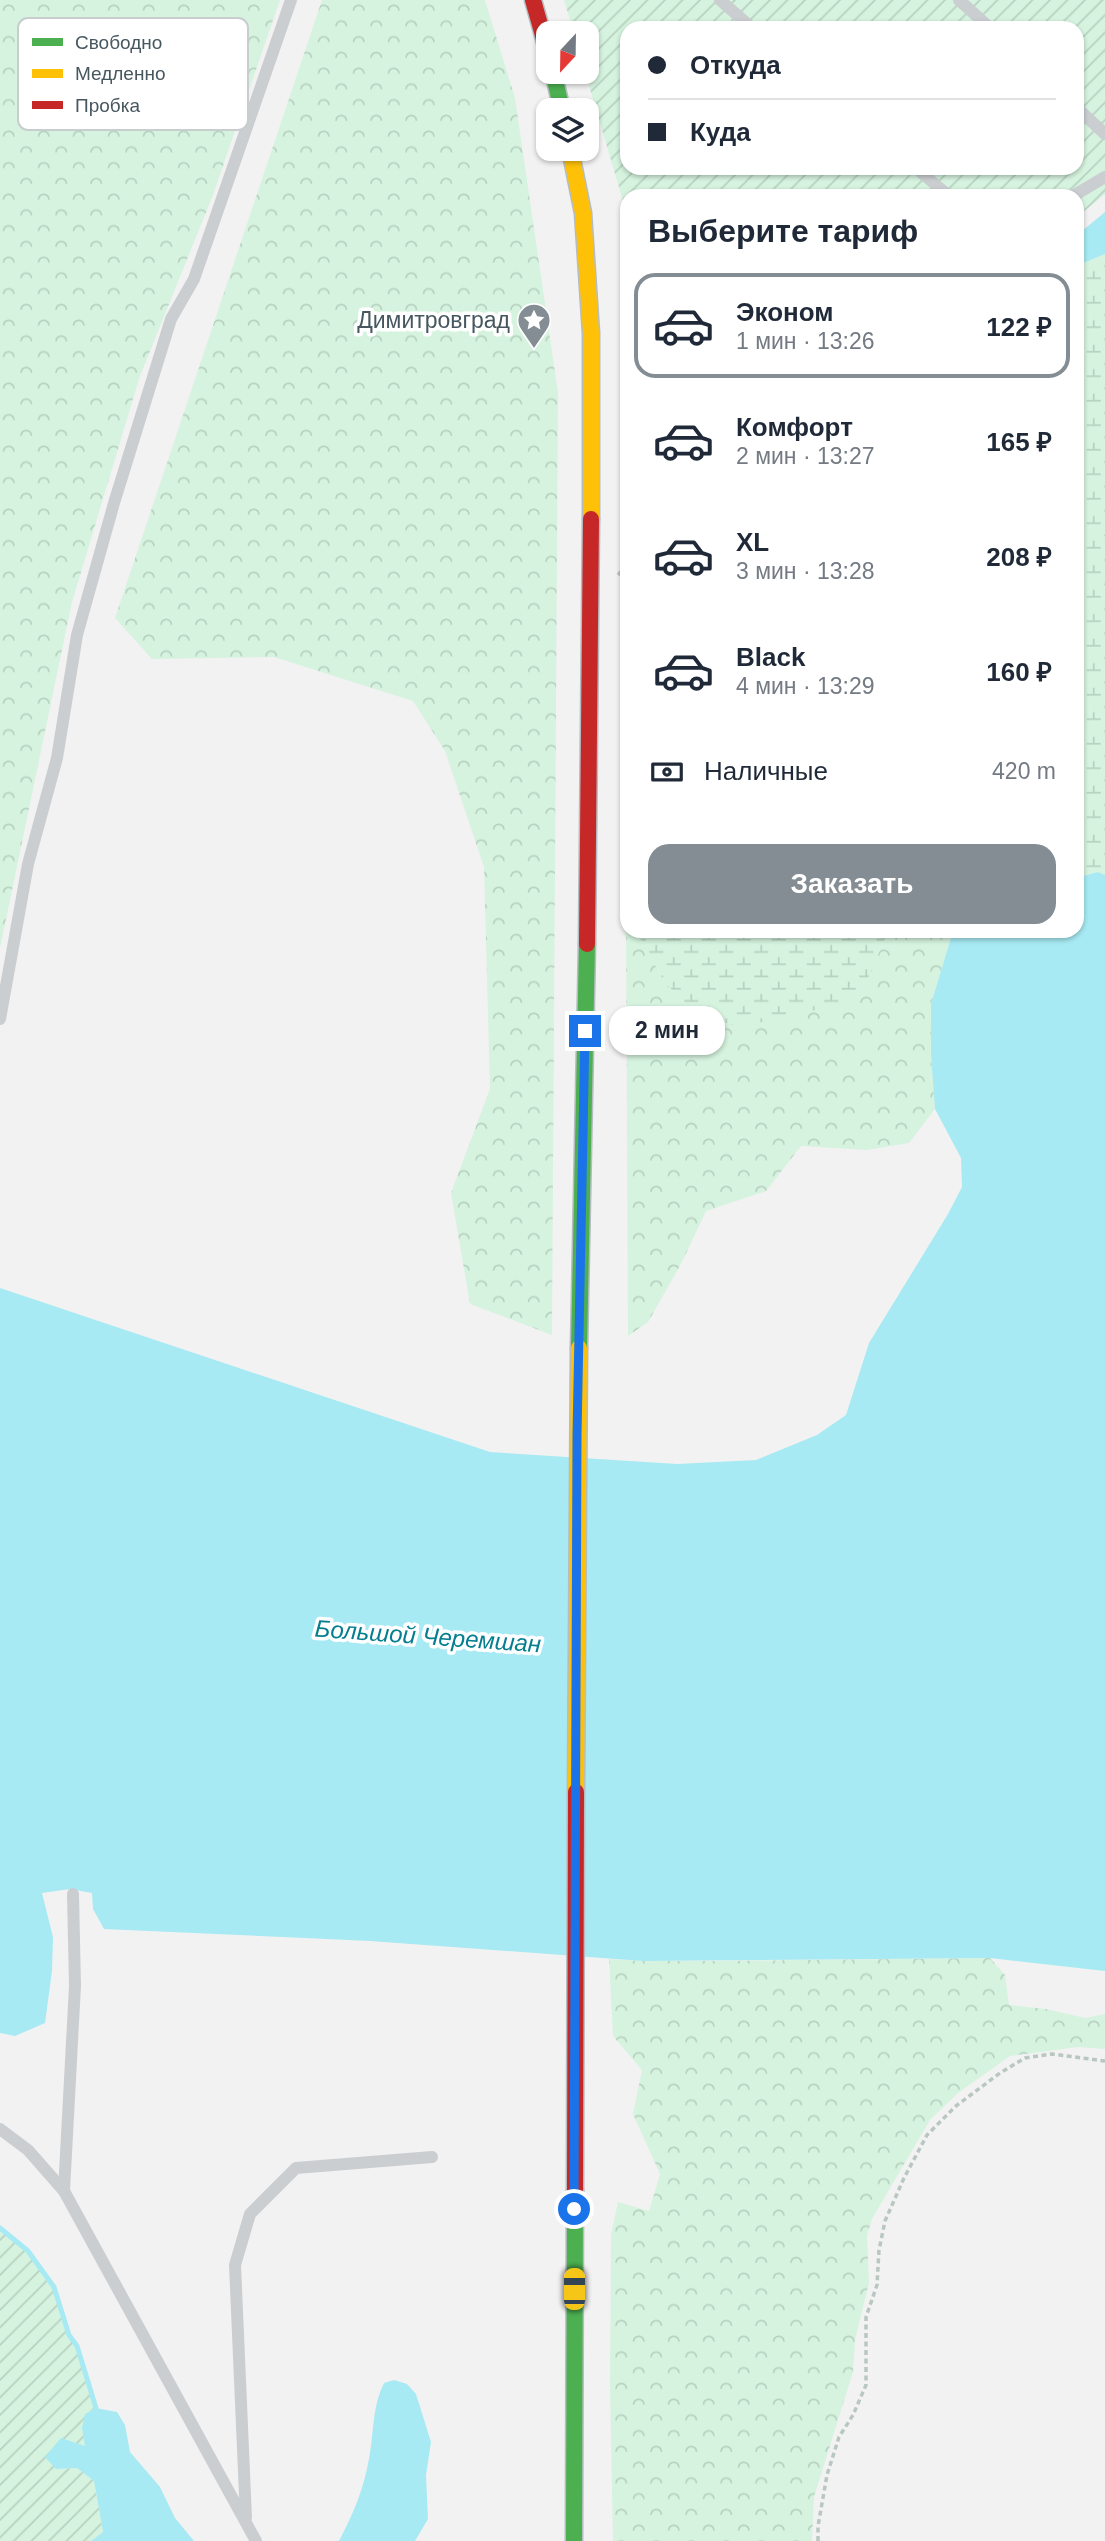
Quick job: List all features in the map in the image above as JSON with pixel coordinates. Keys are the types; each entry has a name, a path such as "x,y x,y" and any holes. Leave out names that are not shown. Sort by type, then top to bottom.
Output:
{"highway":[{"path":"533,0 539,21"},
{"path":"572,161 583,213 591,332 590,804 577,1435 574,2541"}],"lane":[{"path":"248,124 291,0"},
{"path":"720,0 744,21"},
{"path":"959,0 982,21"},
{"path":"1084,114 1105,134"},
{"path":"0,1019 28,864 57,758 77,635 114,503 171,319 194,279 246,130"},
{"path":"924,175 941,189"},
{"path":"1084,189 1105,177"},
{"path":"64,2191 75,1986 73,1894"},
{"path":"0,2129 28,2150 64,2191 257,2541"},
{"path":"246,2518 235,2265 250,2214 296,2168 432,2157"}],"path":[{"path":"818,2541 827,2475 839,2437 853,2415 866,2385 866,2317 877,2285 879,2250 885,2221 926,2135 978,2089 1025,2058 1052,2054 1105,2062"}],"green space":[{"path":"0,0 280,0 248,93 248,18 18,18 18,130 235,130 213,195 140,376 72,602 0,948"},
{"path":"322,0 485,0 515,98 558,393 552,1335 470,1304 451,1193 490,1089 484,867 445,751 413,701 274,657 152,659 115,618"},
{"path":"564,0 1105,0 1105,194 1084,211 1084,189 620,191 599,119 599,98 593,98 589,84 599,84 599,21 570,21"},
{"path":"1105,254 1105,875 1098,872 1084,876 1084,263"},
{"path":"626,938 640,938 664,981 693,1013 733,1025 860,997 885,938 951,938 931,1004 935,1109 909,1143 867,1150 801,1146 766,1191 706,1211 681,1264 648,1322 628,1336"},
{"path":"640,938 885,938 860,997 780,1020 733,1025 693,1013 664,981"},
{"path":"990,1958 1005,1975 1009,2005 1046,2009 1085,2018 1105,2014 1105,2049 1078,2047 1010,2056 958,2093 930,2120 872,2219 867,2236 869,2283 855,2340 853,2372 814,2497 812,2541 613,2541 611,2235 618,2202 649,2211 660,2174 633,2114 642,2070 613,2036 609,1959 712,1961"},
{"path":"0,2228 28,2251 54,2287 69,2335 77,2346 96,2408 85,2414 85,2446 56,2469 77,2468 94,2481 103,2532 91,2541 0,2541"}],"water":[{"path":"1105,212 1105,254 1084,263 1084,229"},
{"name":"Большой Черемшан","path":"1098,872 1105,875 1105,1971 990,1958 643,1961 370,1941 104,1929 93,1909 92,1893 70,1889 42,1893 53,1937 52,1971 45,2023 15,2036 0,2033 0,1288 490,1452 677,1464 756,1460 817,1435 846,1415 869,1343 962,1187 961,1158 935,1109 931,1055 931,1004 951,938 1084,938 1084,876"},
{"path":"394,2380 407,2384 416,2394 431,2442 426,2475 428,2519 415,2541 339,2541 354,2511 364,2481 380,2392 384,2383"},
{"path":"96,2408 117,2412 125,2425 130,2452 160,2487 175,2518 194,2541 91,2541 103,2532 94,2481 77,2468 56,2469 45,2457 61,2438 85,2446 82,2428 85,2414"}],"waterway":[{"path":"0,2228 28,2251 54,2287 69,2335 77,2346 96,2408"}],"traffic: fast":[{"path":"556,84 559,98"},
{"path":"579,1348 587,944"},
{"path":"574,2541 575,2190"}],"traffic: slow":[{"path":"572,161 583,213 591,333 591,519"},
{"path":"576,1792 579,1348"}],"traffic: jam":[{"path":"533,0 539,21"},
{"path":"587,944 591,519"},
{"path":"575,2190 576,1792"}],"place":[{"name":"Димитровград","path":"534,350"}],"route":[{"path":"574,2209 577,1435 585,1031"}]}
